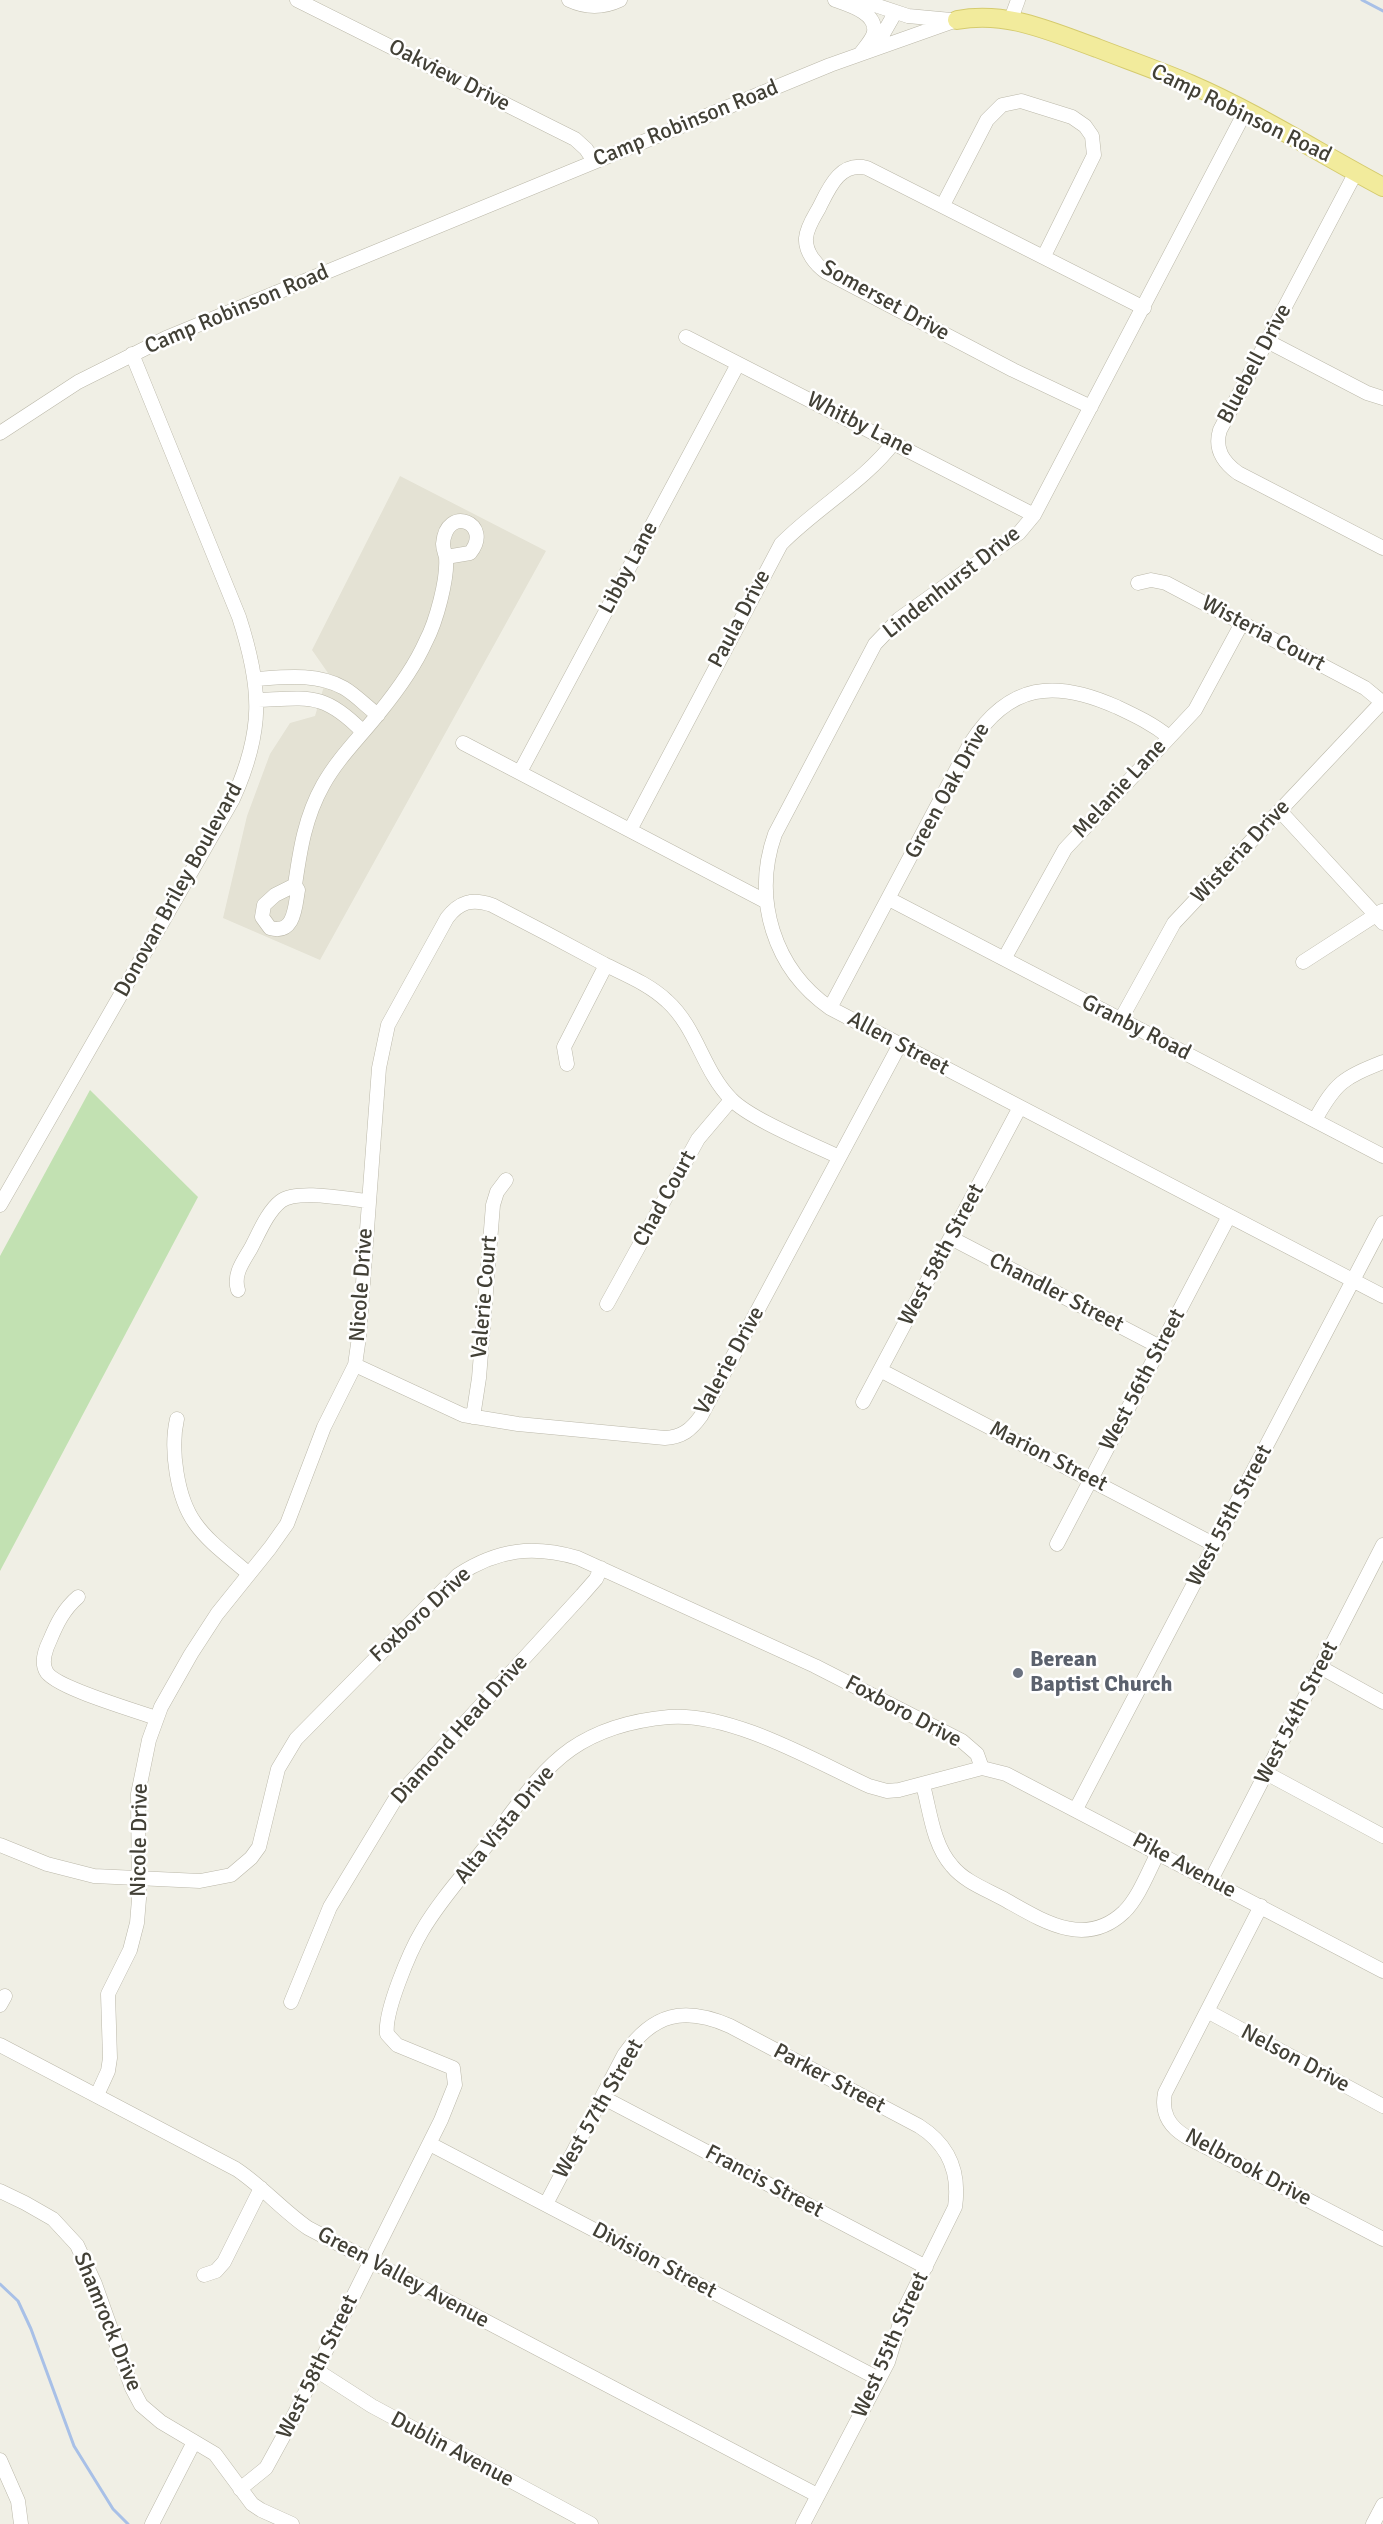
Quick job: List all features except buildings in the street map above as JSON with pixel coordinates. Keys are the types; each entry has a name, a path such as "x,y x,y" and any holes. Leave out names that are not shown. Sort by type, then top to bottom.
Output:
{"main road":[{"name":"Camp Robinson Road","path":"957,20 993,17 1011,20 1059,34 1182,80 1383,187"}],"street":[{"name":"Oakview Drive","path":"297,0 575,140 586,148 594,161"},
{"path":"569,0 594,6 610,5 620,0"},
{"path":"835,0 866,14 874,25 874,33 861,53"},
{"path":"860,0 901,15 957,20"},
{"path":"1011,20 1018,0"},
{"path":"861,53 901,15"},
{"path":"890,43 899,33 901,15"},
{"name":"Camp Robinson Road","path":"0,433 69,387 166,338 861,53 957,20"},
{"path":"943,205 987,120 998,107 1006,102 1018,100 1072,117 1085,126 1092,136 1094,155 1044,256"},
{"name":"Lindenhurst Drive","path":"765,901 767,865 775,834 875,644 893,624 1019,533 1034,515 1245,112"},
{"name":"Somerset Drive","path":"1091,407 1013,370 826,272 813,260 807,248 806,239 810,223 838,175 852,167 859,166 874,170 1144,308"},
{"name":"Bluebell Drive","path":"1356,172 1220,430 1217,444 1222,458 1243,476 1383,549"},
{"name":"Whitby Lane","path":"686,337 1034,515"},
{"path":"1267,341 1367,393 1383,398"},
{"name":"Donovan Briley Boulevard","path":"0,1205 233,799 248,761 258,700 256,679 239,617 132,354"},
{"name":"Libby Lane","path":"520,772 738,364"},
{"name":"Paula Drive","path":"630,830 781,544 797,527 880,459 894,442"},
{"path":"295,885 301,839 314,804 335,766 407,677 427,640 439,604 446,557"},
{"name":"Wisteria Court","path":"1138,583 1151,580 1166,583 1365,688 1383,702"},
{"name":"Melanie Lane","path":"1004,959 1065,849 1201,700 1242,623"},
{"path":"304,699 306,678"},
{"path":"256,679 324,679 342,687 378,715"},
{"path":"333,706 342,687"},
{"name":"Green Oak Drive","path":"830,1008 970,744 980,728 1002,706 1020,697 1041,691 1080,692 1149,722 1169,737"},
{"path":"258,700 304,699 329,703 363,732"},
{"name":"Wisteria Drive","path":"1122,1019 1174,923 1383,702"},
{"path":"464,743 765,901"},
{"path":"1280,811 1380,916 1303,962"},
{"name":"Granby Road","path":"889,899 1383,1156"},
{"name":"Allen Street","path":"765,901 775,937 789,968 808,992 830,1008 899,1046 1383,1296"},
{"name":"Nicole Drive","path":"97,2095 108,2071 110,2058 108,1994 130,1950 138,1913 138,1794 144,1757 156,1719 191,1654 218,1614 287,1524 324,1427 354,1365 359,1337 379,1068 384,1035 398,1004 453,911 466,902 492,904 655,991 680,1013 695,1037 710,1070 731,1100 766,1121 839,1157"},
{"path":"567,1064 564,1052 566,1043 606,965"},
{"name":"Valerie Drive","path":"354,1365 446,1408 473,1417 518,1425 665,1438 678,1437 689,1430 706,1407 899,1046"},
{"path":"1315,1120 1329,1095 1339,1083 1354,1073 1383,1062"},
{"name":"Chad Court","path":"607,1304 698,1139 731,1100"},
{"name":"West 58th Street","path":"863,1402 1020,1107"},
{"name":"Valerie Court","path":"473,1417 493,1205 497,1192 506,1180"},
{"path":"238,1290 236,1280 238,1270 267,1219 280,1202 292,1197 308,1196 368,1201"},
{"name":"West 56th Street","path":"1057,1544 1229,1216"},
{"name":"West 55th Street","path":"1076,1809 1383,1223"},
{"name":"Chandler Street","path":"951,1238 1160,1347"},
{"name":"Marion Street","path":"880,1370 1215,1545"},
{"path":"177,1419 175,1461 189,1513 201,1530 249,1574"},
{"name":"West 54th Street","path":"1211,1880 1383,1545"},
{"name":"Foxboro Drive","path":"0,1845 66,1870 94,1876 215,1880 238,1871 259,1847 278,1769 290,1746 458,1575 488,1558 522,1551 558,1553 578,1558 815,1666 938,1728 970,1747 981,1760 982,1768"},
{"name":"Diamond Head Drive","path":"291,2002 330,1907 396,1798 582,1595 596,1579 601,1568"},
{"path":"78,1597 63,1612 48,1645 45,1671 61,1684 156,1719"},
{"path":"1320,1667 1383,1702"},
{"name":"Alta Vista Drive","path":"389,2037 387,2022 395,1995 413,1949 431,1917 549,1768 585,1740 643,1720 693,1717 762,1737 873,1788 899,1790 982,1768"},
{"name":"Pike Avenue","path":"982,1768 996,1770 1017,1778 1383,1971"},
{"path":"1266,1773 1383,1836"},
{"path":"923,1785 937,1838 951,1865 971,1881 1062,1928 1096,1927 1123,1912 1135,1897 1158,1853"},
{"name":"Nelbrook Drive","path":"1261,1906 1165,2093 1164,2112 1171,2125 1185,2136 1383,2240"},
{"name":"Nelson Drive","path":"1207,2011 1383,2106"},
{"name":"Parker Street","path":"659,2021 687,2015 710,2018 919,2126 939,2141 950,2158 956,2179 957,2196"},
{"name":"West 57th Street","path":"546,2204 634,2041 659,2021"},
{"name":"West 58th Street","path":"240,2489 253,2480 269,2463 430,2144 455,2085 453,2068 397,2045 389,2037"},
{"name":"Green Valley Avenue","path":"0,2045 236,2169 308,2228 817,2495"},
{"name":"Francis Street","path":"602,2097 926,2267"},
{"name":"Division Street","path":"430,2144 879,2379"},
{"path":"204,2275 216,2271 224,2262 261,2188"},
{"name":"Shamrock Drive","path":"0,2191 47,2215 64,2229 77,2246 95,2284 136,2397 153,2417 219,2457 240,2489 261,2510 292,2524"},
{"name":"West 55th Street","path":"803,2524 879,2379 891,2352 899,2321 950,2220 957,2196"},
{"name":"Dublin Avenue","path":"316,2370 363,2402 591,2524"},
{"path":"152,2524 194,2442"},
{"path":"0,2460 18,2501 21,2524"},
{"path":"1373,2524 1383,2505"}],"shaded area":[{"path":"400,476 546,551 320,960 223,918 247,816 270,754 290,723 315,716 328,673 312,650"}],"green space":[{"path":"90,1090 198,1197 0,1571 0,1256"}],"waterway":[{"path":"1362,0 1383,11"},
{"path":"0,2284 18,2301 31,2329 74,2446 113,2509 128,2524"}],"place":[{"name":"Berean Baptist Church","path":"1018,1673"}]}
